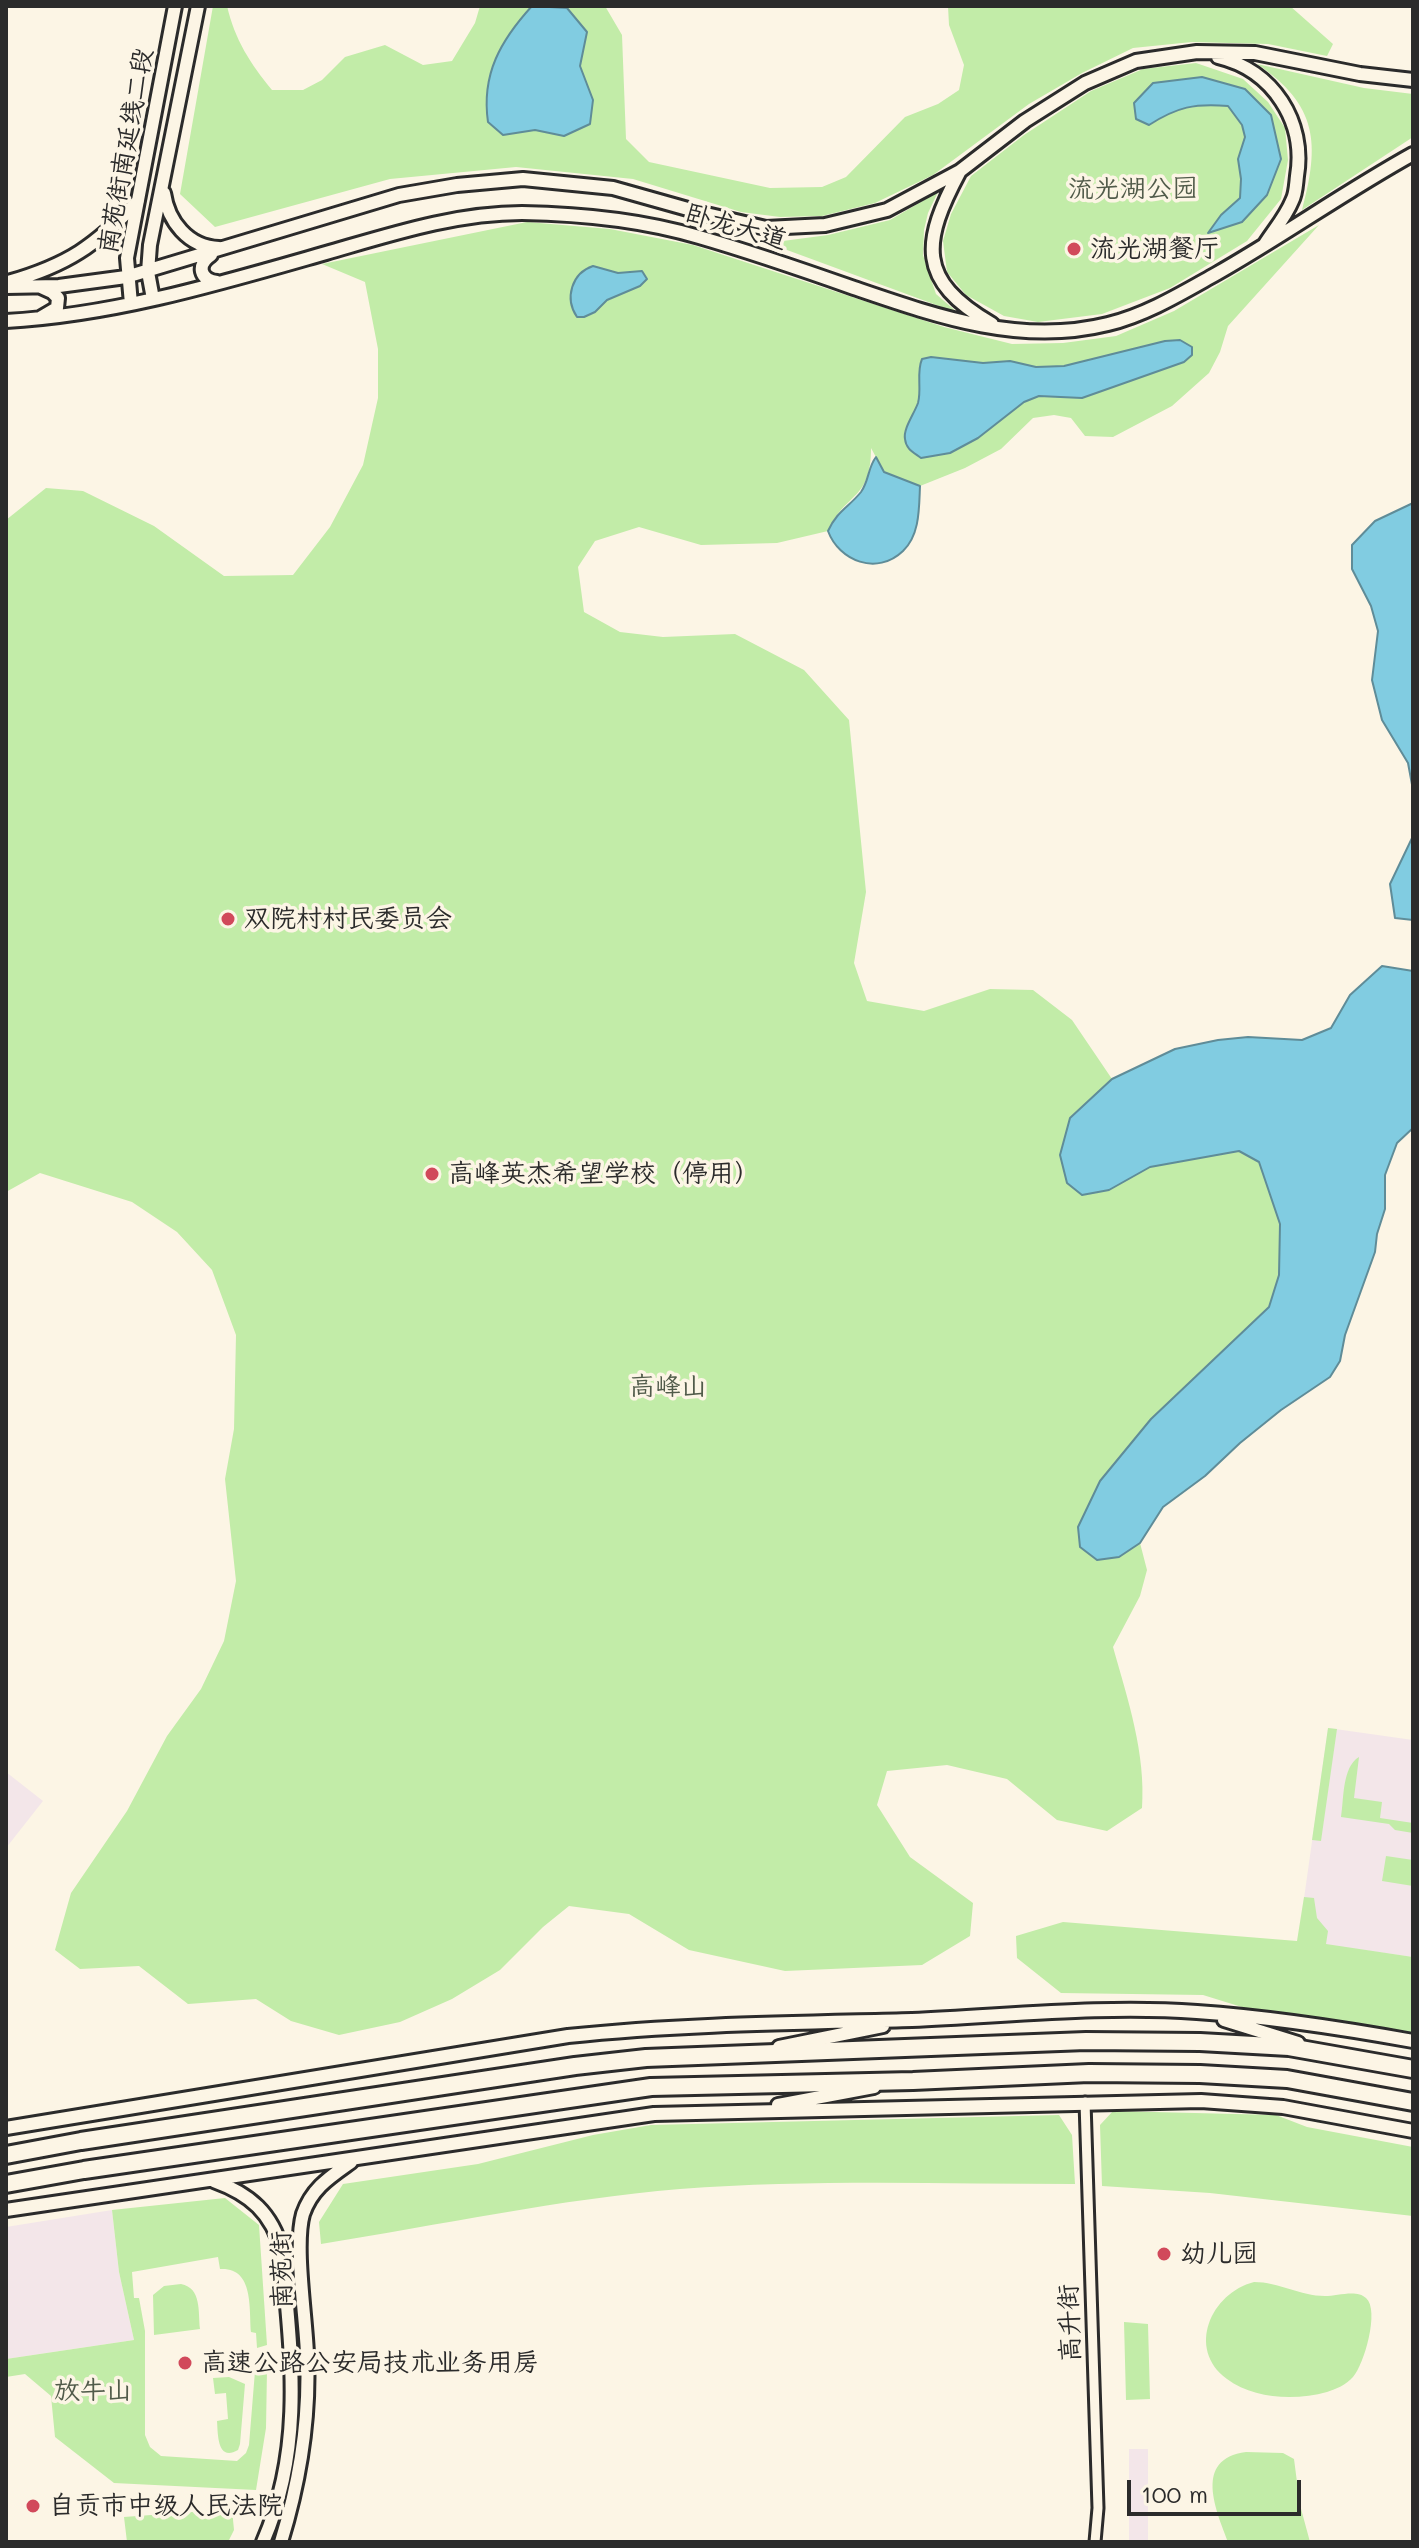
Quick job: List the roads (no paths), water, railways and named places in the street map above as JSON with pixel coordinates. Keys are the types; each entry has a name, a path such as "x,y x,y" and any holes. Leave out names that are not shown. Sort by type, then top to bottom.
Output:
{"highway":[{"path":"6,2155 96,2138 646,2058 1086,2041 1200,2042 1289,2047 1413,2069"},
{"path":"6,2184 651,2087 1089,2073 1200,2074 1287,2079 1413,2102"}],"main road":[{"name":"南苑街南延线二段","path":"131,304 126,277 127,258 175,6"},
{"name":"南苑街南延线二段","path":"153,299 148,272 162,183 198,6"},
{"path":"1197,52 1227,59 1252,72 1280,98 1296,128 1299,162 1293,199 1264,246"},
{"name":"卧龙大道","path":"6,285 41,287 126,277 399,195 457,185 523,179 613,188 766,228 825,225 887,210 960,171 1025,121 1085,83 1136,61 1197,52 1255,53 1360,74 1413,80"},
{"name":"卧龙大道","path":"6,321 38,320 131,304 229,281 457,219 519,213 606,218 695,236 942,317 1003,330 1057,332 1109,324 1172,299 1413,154"},
{"path":"960,171 940,209 933,233 934,258 944,287 964,307 1003,330"},
{"path":"162,183 167,210 176,226 207,248 221,250"},
{"path":"6,285 40,273 91,246 138,201"},
{"path":"221,250 204,260 201,269 203,277 208,281 229,281"},
{"path":"38,320 57,308 58,298 41,287"},
{"path":"6,2128 568,2036 649,2027 917,2019 1055,2011 1196,2011 1317,2024 1413,2041"},
{"path":"1196,2011 1328,2053"},
{"path":"736,2056 917,2019"},
{"path":"744,2111 913,2081"},
{"path":"6,2210 654,2114 1201,2101 1283,2107 1413,2131"},
{"name":"南苑街","path":"281,2542 295,2498 305,2438 307,2357 301,2225 316,2190 354,2160"},
{"path":"211,2180 238,2190 252,2200 277,2232 282,2251 293,2395 291,2438 280,2495 263,2542"}],"street":[{"name":"高升街","path":"1085,2102 1098,2508 1095,2542"}],"water":[{"path":"532,6 567,8 587,32 580,66 593,100 590,124 564,136 535,130 503,135 488,122 488,88 496,59 511,32"},
{"path":"1202,77 1245,89 1271,115 1281,159 1267,195 1242,222 1208,233 1221,215 1240,198 1238,159 1245,137 1242,125 1228,106 1206,105 1178,110 1149,125 1136,119 1134,103 1153,83"},
{"path":"593,266 618,273 642,271 647,279 640,286 607,300 595,312 577,317 571,302 572,287 580,274"},
{"path":"1180,340 1192,347 1192,355 1184,362 1082,398 1039,396 1024,402 978,438 950,453 921,458 910,450 906,442 906,431 918,403 922,359 931,357 983,363 1010,361 1036,367 1064,366"},
{"path":"876,457 884,472 920,486 918,521 909,545 893,559 871,564 850,557 833,541 828,531 839,514 861,492"},
{"path":"1413,503 1413,790 1408,763 1382,720 1372,680 1378,631 1371,606 1352,569 1352,545 1375,521"},
{"path":"1413,836 1413,920 1395,918 1390,884"},
{"path":"1382,966 1413,971 1413,1128 1397,1143 1385,1175 1385,1209 1375,1252 1345,1335 1340,1361 1330,1377 1281,1410 1205,1476 1163,1507 1140,1543 1119,1557 1097,1560 1080,1547 1078,1527 1100,1481 1151,1419 1269,1307 1279,1275 1280,1224 1259,1162 1239,1151 1150,1167 1109,1190 1082,1195 1067,1183 1060,1155 1070,1118 1112,1079 1175,1049 1248,1037 1302,1040 1331,1028 1350,995"}],"place":[{"name":"流光湖餐厅","path":"1074,249"},
{"name":"双院村村民委员会","path":"228,919"},
{"name":"高峰英杰希望学校（停用）","path":"432,1174"},
{"name":"幼儿园","path":"1164,2254"},
{"name":"高速公路公安局技术业务用房","path":"185,2363"},
{"name":"自贡市中级人民法院","path":"33,2506"}],"park label":[{"name":"流光湖公园","path":"1133,189"},
{"name":"高峰山","path":"668,1387"},
{"name":"放牛山","path":"93,2391"}]}
